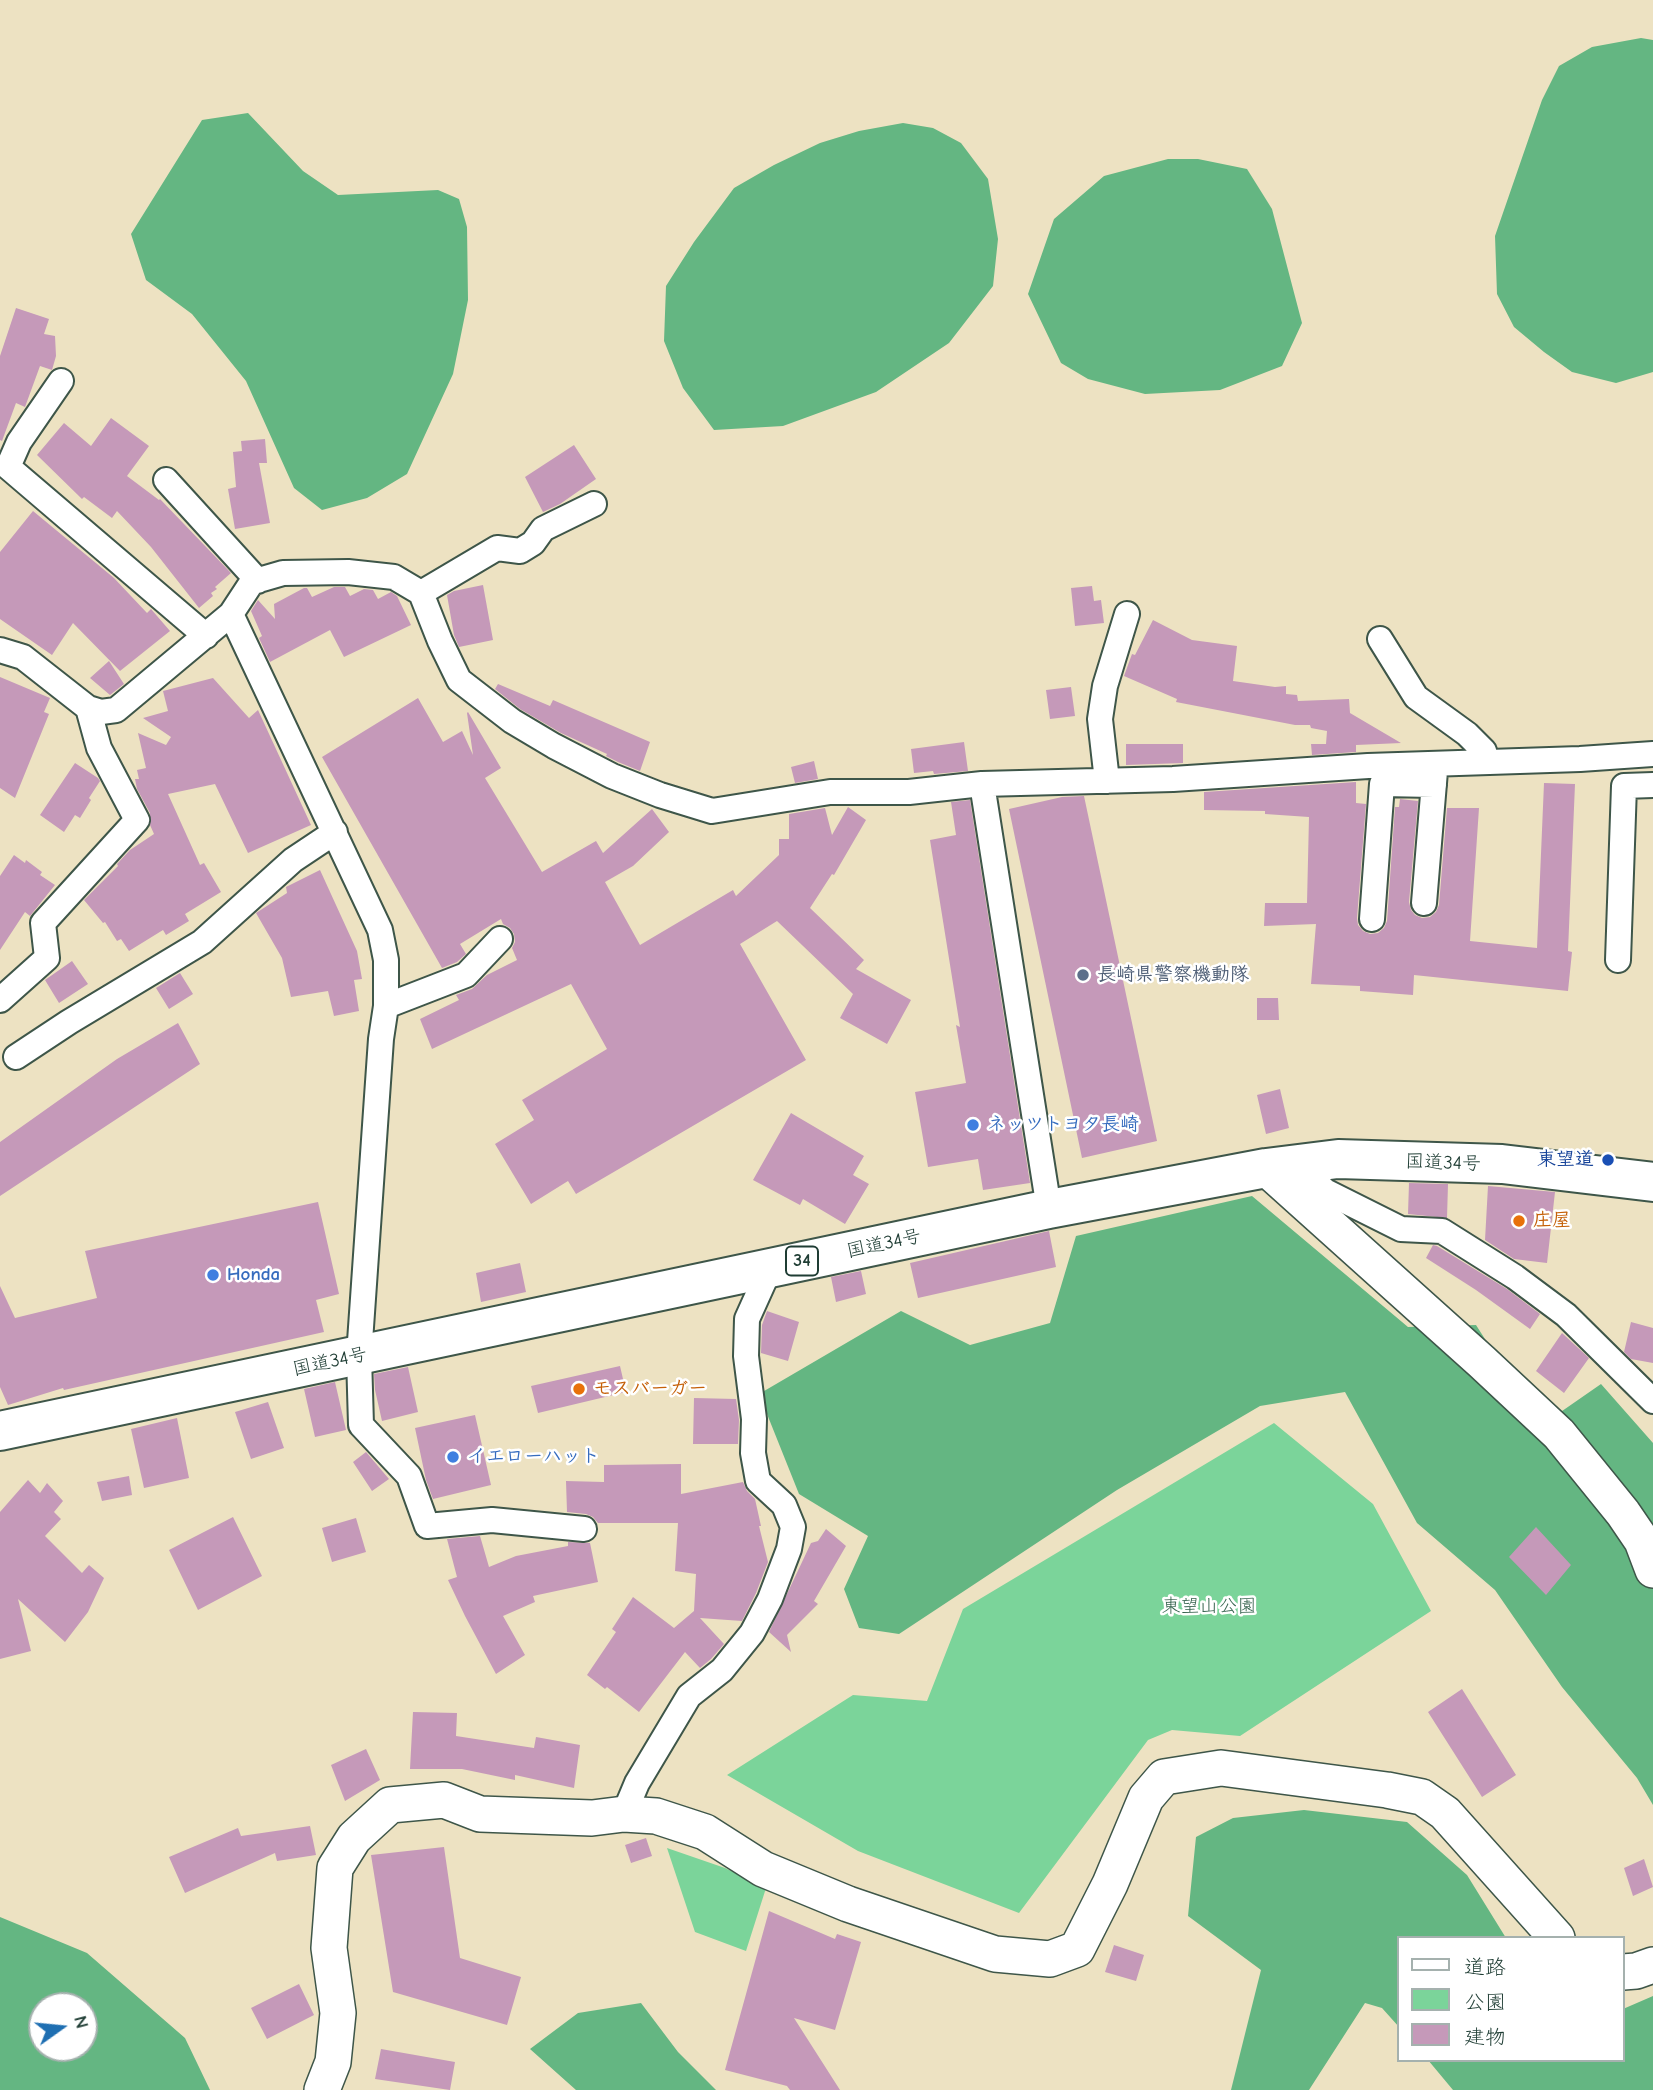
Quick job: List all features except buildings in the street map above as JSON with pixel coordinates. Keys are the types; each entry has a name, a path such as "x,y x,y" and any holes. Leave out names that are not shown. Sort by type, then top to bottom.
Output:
{"highway":[{"name":"国道34号","path":"0,1431 1049,1209 1282,1166 1338,1159 1502,1164 1653,1182"}],"street":[{"path":"61,381 19,442 8,467 206,636"},
{"path":"166,480 258,581"},
{"path":"421,593 497,548 520,551 533,543 543,529 594,504"},
{"path":"0,650 23,657 88,708 101,712 116,710 231,614 252,582 283,573 348,572 394,577 421,593 459,680 512,721 612,776 712,811 830,792 909,792 982,784 1434,774"},
{"path":"231,614 380,930 386,960 386,1006 381,1039 359,1356 361,1425 409,1476 427,1526 492,1520 584,1529"},
{"path":"1107,781 1100,719 1105,686 1128,614"},
{"path":"1380,639 1416,697 1467,734 1484,751 1487,762"},
{"path":"0,1000 47,958 43,923 137,820 99,748 88,708"},
{"path":"1372,919 1382,784 1487,762 1653,754"},
{"path":"1424,903 1434,774"},
{"path":"982,784 1049,1209"},
{"path":"1618,960 1623,786 1653,785"},
{"path":"16,1057 202,942 293,860 335,832"},
{"path":"386,1006 466,975 500,939"},
{"path":"1282,1166 1401,1229 1442,1231 1515,1277 1566,1315 1653,1401"},
{"path":"1282,1166 1473,1354 1559,1434 1623,1513 1642,1541 1653,1570"},
{"path":"624,1814 637,1783 689,1696 722,1670 752,1633 770,1599 789,1549 793,1527 784,1505 758,1481 753,1453 754,1419 746,1356 747,1319 770,1268"},
{"path":"322,2090 333,2062 338,2014 329,1948 335,1868 354,1838 390,1804 444,1800 480,1814 592,1818 624,1814 656,1816 705,1832 762,1869 848,1904 995,1954 1050,1959 1077,1949 1110,1884 1146,1798 1164,1777 1220,1768 1422,1797 1445,1813 1555,1936"},
{"path":"1625,1972 1653,1965"}],"green space":[{"path":"1641,38 1653,40 1653,372 1616,383 1572,372 1514,327 1497,294 1495,236 1542,100 1559,66 1592,47"},
{"path":"248,113 303,171 338,195 438,190 459,199 467,227 468,300 453,374 407,474 367,498 322,510 294,488 246,381 192,314 146,280 131,234 202,120"},
{"path":"903,123 933,128 961,143 988,179 998,239 993,286 949,343 876,392 783,426 714,430 683,388 664,341 666,286 734,188 820,143 859,131"},
{"path":"1168,159 1198,159 1247,169 1272,209 1302,323 1282,366 1220,390 1145,394 1088,379 1061,363 1028,294 1054,219 1104,176"},
{"path":"1252,1196 1408,1327 1476,1325 1520,1394 1552,1418 1601,1384 1653,1443 1653,1805 1637,1778 1562,1687 1495,1590 1417,1523 1345,1392 1260,1406 1117,1490 899,1634 859,1628 844,1589 868,1536 799,1494 759,1394 901,1311 970,1345 1050,1323 1076,1236"},
{"name":"東望山公園","path":"1274,1423 1373,1504 1431,1611 1240,1736 1172,1730 1148,1740 1019,1913 858,1851 727,1775 853,1695 927,1701 963,1609"},
{"path":"1304,1810 1407,1822 1467,1875 1505,1936 1398,1936 1398,2026 1382,2008 1365,2003 1309,2090 1231,2090 1261,1970 1188,1916 1196,1837 1233,1818"},
{"path":"667,1848 725,1868 766,1888 746,1951 695,1932"},
{"path":"0,1917 87,1953 185,2038 210,2090 0,2090"},
{"path":"1653,1996 1653,2090 1453,2090 1430,2062 1625,2062 1625,2008"},
{"path":"641,2003 678,2052 716,2090 576,2090 530,2049 578,2013"}],"place":[{"name":"長崎県警察機動隊","path":"1083,975"},
{"name":"ネッツトヨタ長崎","path":"973,1125"},
{"name":"東望道","path":"1608,1160"},
{"name":"庄屋","path":"1519,1221"},
{"name":"Honda","path":"213,1275"},
{"name":"モスバーガー","path":"579,1389"},
{"name":"イエローハット","path":"453,1457"}]}
